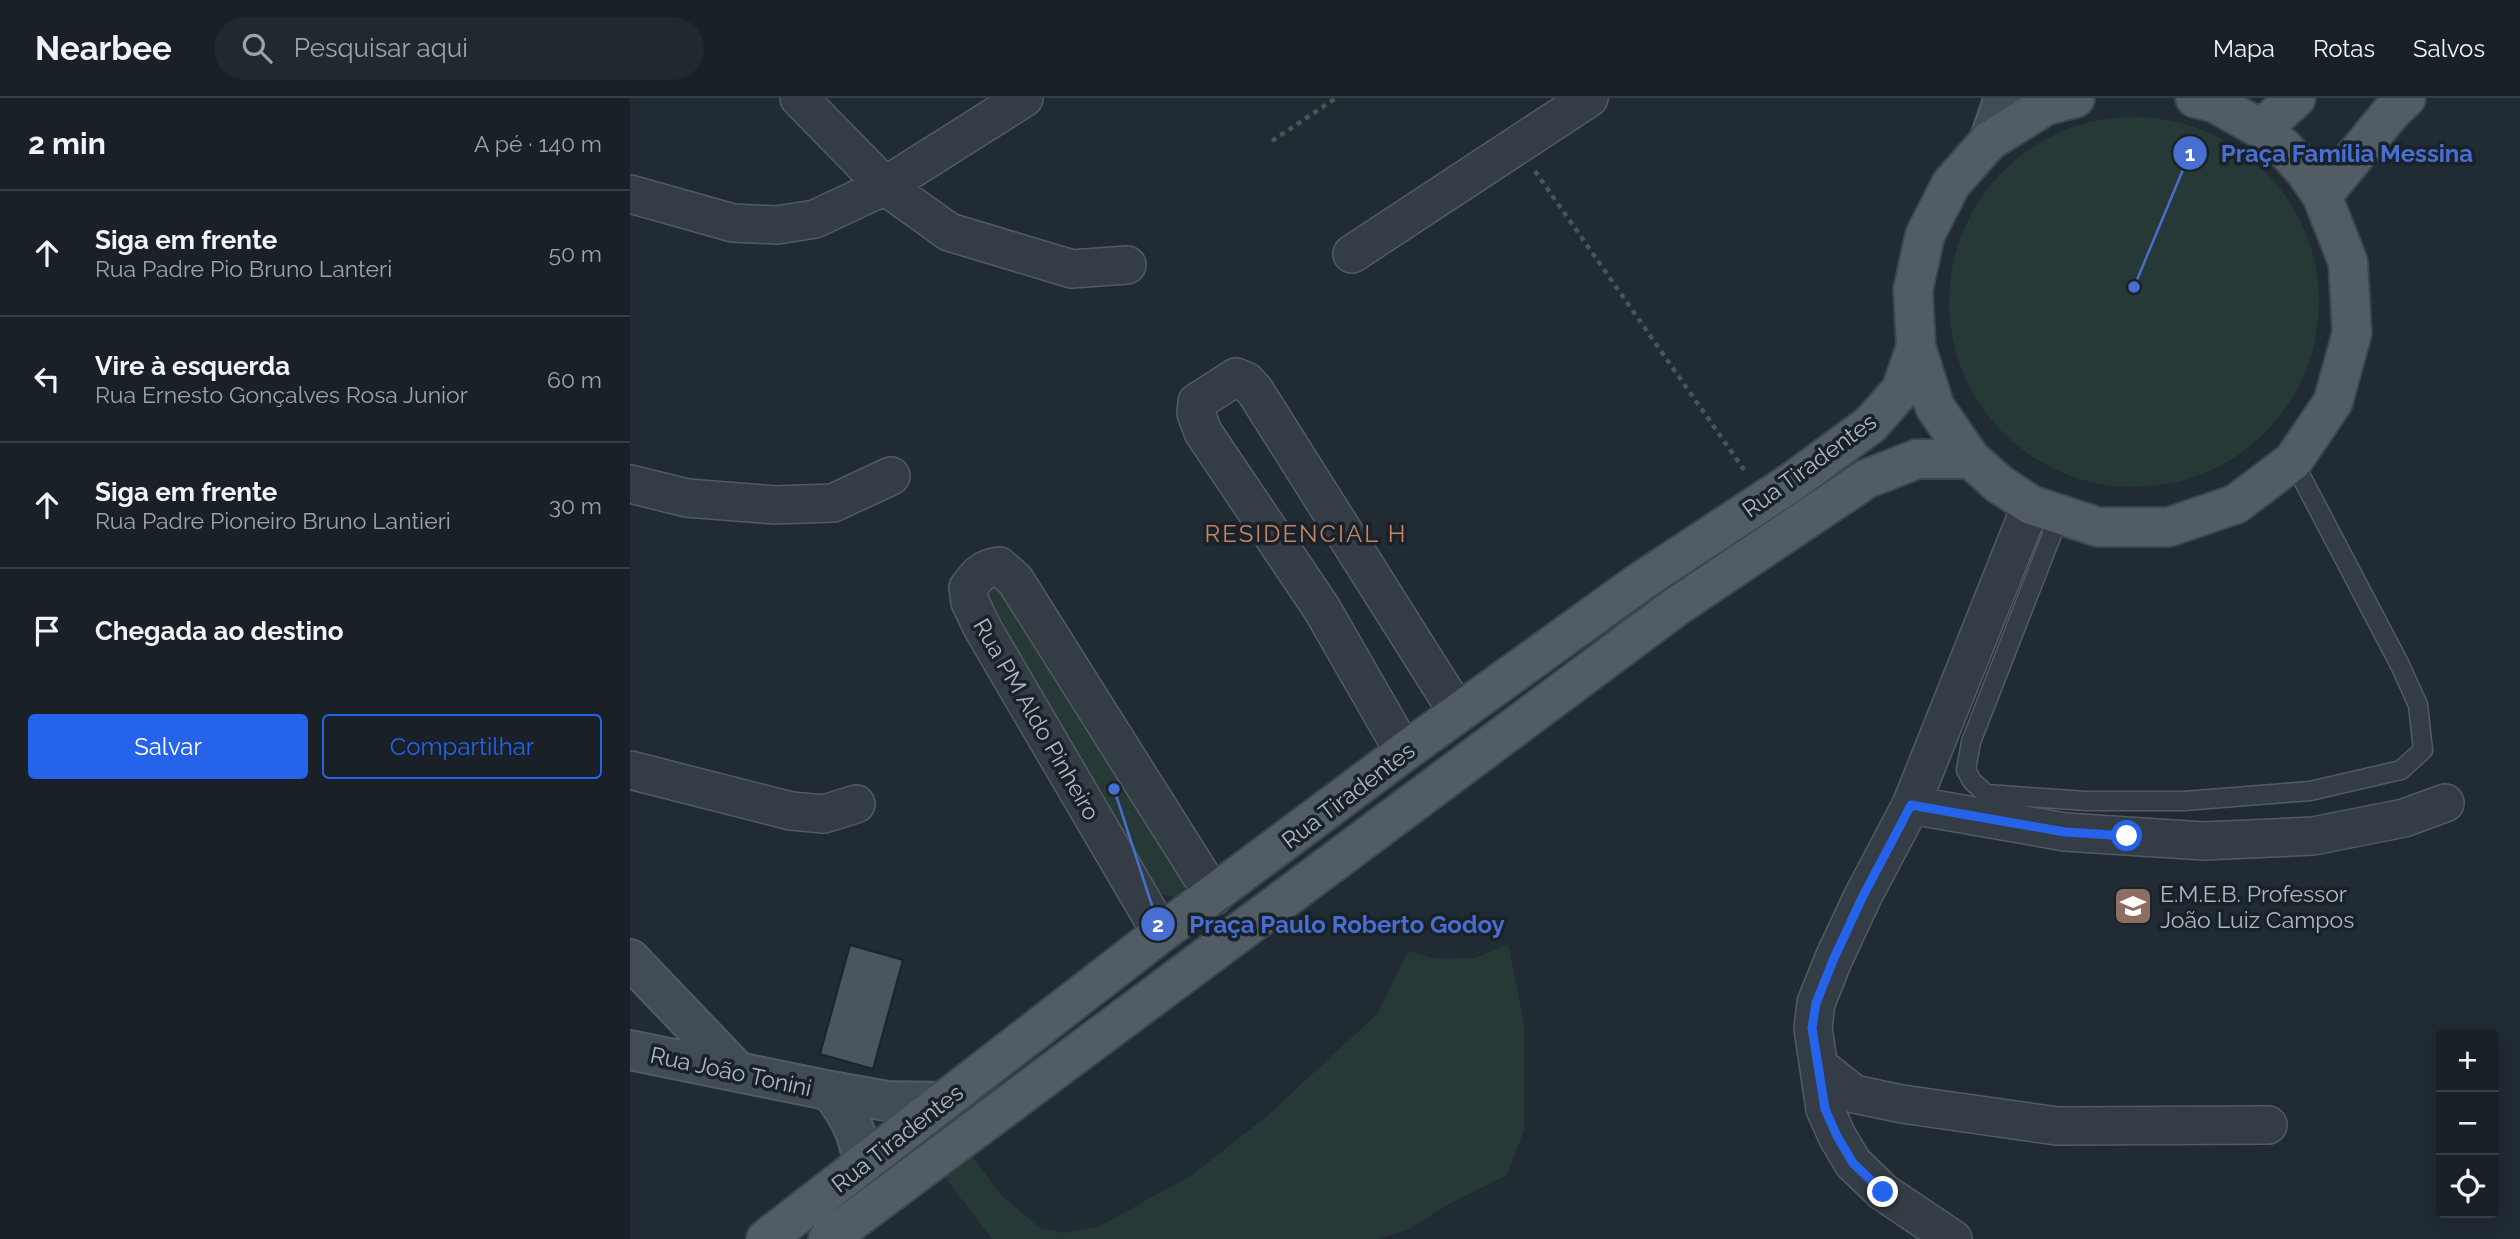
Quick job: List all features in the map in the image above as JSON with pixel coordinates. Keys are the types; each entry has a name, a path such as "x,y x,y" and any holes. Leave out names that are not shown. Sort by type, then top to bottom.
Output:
{"main road":[{"path":"2075,98 2045,106 1989,141 1951,184 1926,235 1913,290 1916,347 1936,407 1971,459 1999,484 2046,510 2098,527 2169,527 2236,504 2293,461 2333,402 2352,333 2348,262 2322,196 2305,171 2284,148 2261,129 2215,103 2195,98"},
{"path":"2261,129 2296,98"},
{"path":"2322,196 2406,98"},
{"name":"Rua Tiradentes","path":"766,1239 1161,933 1405,752 1640,582 1765,500 1871,424 1901,390 1916,347"},
{"name":"Rua Tiradentes","path":"828,1239 1677,606 1866,479 1917,459 1971,459"}],"street":[{"path":"799,98 885,186 949,232 1072,269 1126,265"},
{"path":"630,194 733,223 778,225 815,219 885,186 1024,98"},
{"path":"1352,254 1589,98"},
{"path":"1989,141 2004,98"},
{"path":"1405,752 1322,610 1203,432 1196,413 1197,402 1236,377 1246,380 1458,713"},
{"path":"630,484 687,498 787,505 833,503 891,476"},
{"path":"1953,1239 1883,1192 1853,1163 1825,1109 1812,1028 1816,1003 1834,958 1911,805 2046,510"},
{"name":"Rua PM Aldo Pinheiro","path":"1161,933 983,629 970,602 968,588 978,574 989,567 999,566 1015,580 1214,896"},
{"path":"630,770 791,811 824,814 856,804"},
{"path":"1911,805 2065,832 2204,841 2313,836 2404,818 2445,803"},
{"path":"630,959 738,1072"},
{"name":"Rua João Tonini","path":"630,1050 887,1101 943,1102"},
{"path":"1820,1067 1854,1094 1902,1104 2057,1126 2268,1125"},
{"path":"831,1091 852,1121 859,1138 863,1164"}],"lane":[{"path":"2046,510 1971,742 1966,770 1972,781 1986,793 2086,800 2220,799 2310,791 2401,770 2423,750 2418,705 2293,461"},
{"path":"2127,836 2141,800"}],"path":[{"path":"1272,141 1336,98"},
{"path":"1517,145 1765,500"}],"green space":[{"path":"2134,117 2170,120 2205,131 2237,148 2265,171 2288,199 2305,231 2316,266 2319,302 2316,338 2305,373 2288,405 2265,433 2237,456 2205,473 2170,484 2134,487 2098,484 2063,473 2031,456 2003,433 1980,405 1963,373 1952,338 1949,302 1952,266 1963,231 1980,199 2003,171 2031,148 2063,131 2098,120"},
{"path":"988,581 1003,584 1186,885 1181,893 1173,897 1156,892 982,594"},
{"path":"1508,944 1524,1023 1524,1130 1507,1175 1453,1202 1409,1229 1379,1239 992,1239 943,1175 971,1155 1002,1196 1040,1228 1065,1233 1100,1226 1192,1175 1267,1116 1378,1013 1408,951 1437,959 1475,958"}],"building":[{"path":"850,945 903,960 873,1069 820,1054"}],"place":[{"name":"Praça Família Messina","path":"2134,287"},
{"name":"Praça Paulo Roberto Godoy","path":"1114,789"},
{"name":"E.M.E.B. Professor João Luiz Campos","path":"2133,906"}],"district":[{"name":"RESIDENCIAL H","path":"1306,533"}],"route":[{"path":"1883,1192 1853,1163 1825,1109 1812,1028 1816,1003 1834,958 1911,805 2065,832 2127,836"}]}
